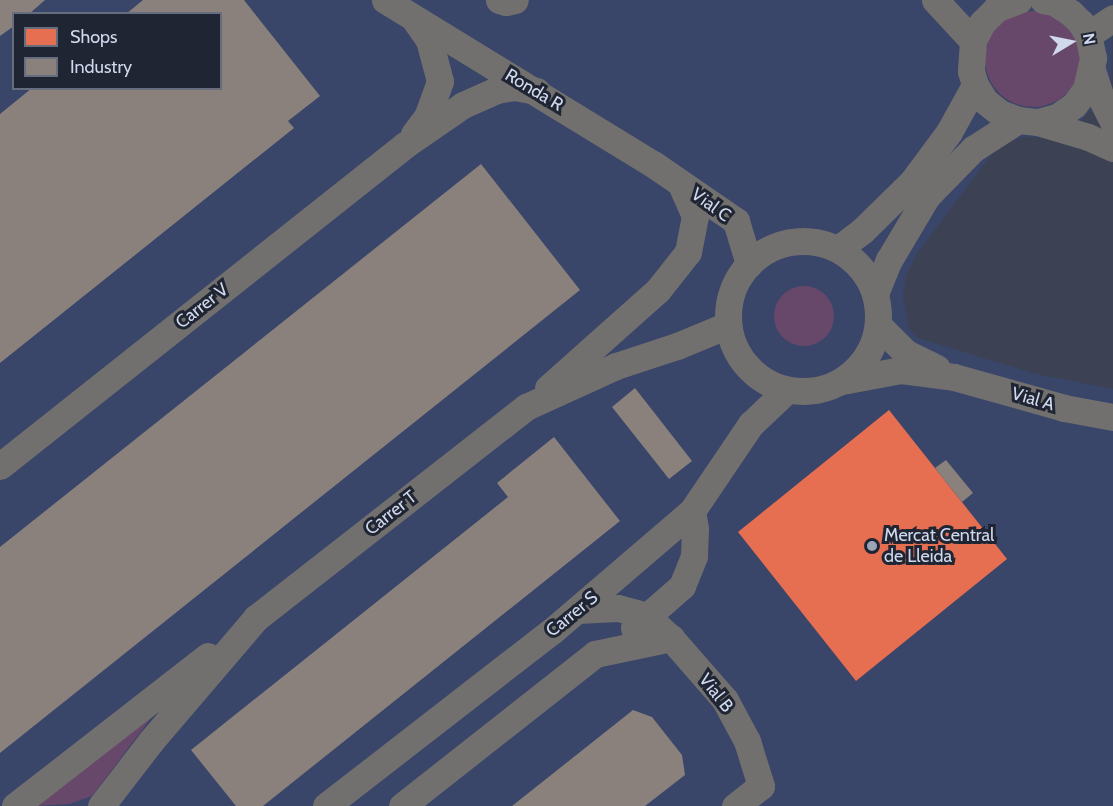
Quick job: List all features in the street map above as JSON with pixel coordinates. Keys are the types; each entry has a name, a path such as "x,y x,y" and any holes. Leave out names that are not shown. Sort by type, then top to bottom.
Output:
{"street":[{"name":"Ronda R","path":"386,0 414,19 537,91 680,183"},
{"path":"499,0 515,0"},
{"path":"935,0 972,41"},
{"path":"1019,0 996,9 982,23 972,41 970,56 975,85 985,101 1000,113 1088,137 1113,148"},
{"path":"875,294 889,260 927,196 973,149 1028,121 1057,117 1074,105 1086,89 1092,70 1092,46 1088,34 1067,6 1043,0"},
{"path":"1088,34 1113,18"},
{"name":"Carrer V","path":"405,145 427,117 440,81 429,40 414,19"},
{"path":"1092,70 1101,98 1113,122"},
{"path":"838,249 863,230 912,182 949,132 975,85"},
{"name":"Carrer V","path":"0,466 405,145 463,105 495,90 514,87 537,91"},
{"name":"Vial C","path":"680,183 736,222 749,264"},
{"name":"Carrer T","path":"15,806 526,408 658,290 688,252 695,216 680,183"},
{"path":"791,242 815,242 838,249 854,261 867,276 875,294 878,325 872,347 859,366 842,381 825,389 806,392 787,390 765,382 747,367 734,347 728,325 729,303 736,282 749,264 768,249 791,242"},
{"name":"Carrer T","path":"526,408 616,366 677,346 728,325"},
{"name":"Vial A","path":"878,325 906,353 954,377"},
{"name":"Vial A","path":"842,381 901,370 954,377 1064,408 1113,417"},
{"name":"Carrer S","path":"326,806 577,610 692,511 751,424 787,390"},
{"path":"402,806 595,654 638,625 682,586 694,556 695,529 692,511"},
{"name":"Vial B","path":"577,610 618,608 647,616 671,638 725,700 747,741 761,786 735,806"},
{"name":"Carrer T","path":"101,806 165,724 256,618"},
{"path":"595,654 671,638"}],"shaded area":[{"path":"0,0 1113,0 1111,85 1067,138 1023,137 997,147 916,255 906,276 903,297 909,329 918,338 1036,374 1113,389 1113,806 0,806"},
{"path":"1033,11 1052,14 1067,25 1078,40 1081,59 1078,78 1067,93 1052,104 1033,107 1014,104 999,93 988,78 985,59 988,40 999,25 1014,14"},
{"path":"804,286 821,291 829,299 834,316 829,333 821,341 804,346 787,341 779,333 774,316 779,299 787,291"},
{"path":"154,714 92,796 69,804 33,806"}],"building: Shops":[{"name":"Mercat Central de Lleida","path":"889,410 1007,559 856,681 738,532"}],"building: Industry":[{"path":"0,0 45,0 31,12 12,12 12,27 0,36"},
{"path":"143,0 244,0 320,96 288,121 294,128 0,363 0,114 30,90 222,90 222,12 128,12"},
{"path":"481,164 580,290 0,753 0,547"},
{"path":"635,388 692,461 669,479 612,407"},
{"path":"554,437 620,521 263,806 236,806 191,750 508,497 497,483"},
{"path":"946,460 973,493 962,502 935,468"},
{"path":"633,710 652,717 682,755 685,775 645,806 512,806"}],"place":[{"name":"Mercat Central de Lleida","path":"872,546"}]}
